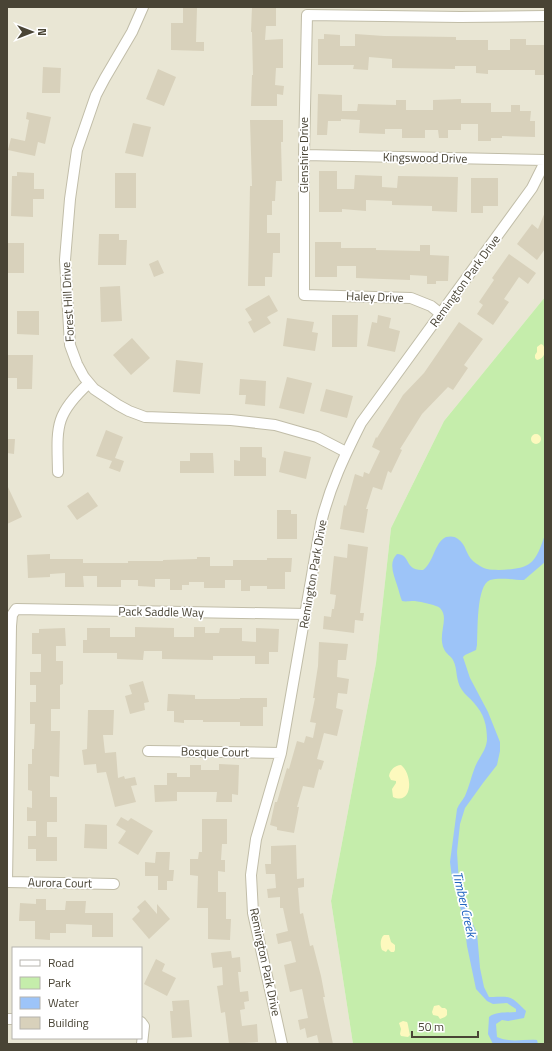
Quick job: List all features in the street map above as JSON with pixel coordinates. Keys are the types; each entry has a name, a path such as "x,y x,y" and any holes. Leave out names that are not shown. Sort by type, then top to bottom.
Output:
{"street":[{"name":"Forest Hill Drive","path":"143,7 132,32 96,95 77,150 72,175 65,260 70,345 77,364 94,389 118,405 145,417 231,420 275,425 317,437 346,452"},
{"path":"460,12 545,16"},
{"name":"Glenshire Drive","path":"304,295 304,155 307,15 460,12"},
{"name":"Kingswood Drive","path":"304,155 545,161"},
{"name":"Remington Park Drive","path":"282,1044 253,914 251,875 256,839 281,753 321,524 332,484 346,452 362,423 532,188 545,161"},
{"name":"Haley Drive","path":"304,295 411,298 431,306 441,314"},
{"path":"58,472 57,436 60,418 68,404 89,383"},
{"name":"Pack Saddle Way","path":"7,882 11,626 12,615 16,609 306,614"},
{"name":"Bosque Court","path":"148,751 281,753"},
{"name":"Aurora Court","path":"7,882 114,884"},
{"path":"142,1023 144,1026 142,1044"}],"shaded area":[{"path":"7,7 545,7 545,297 444,421 391,528 376,663 331,901 353,1044 7,1044"}],"green space":[{"path":"545,297 545,1044 353,1044 331,901 376,663 391,528 444,421"}],"sand":[{"path":"541,344 544,347 545,352 541,358 537,360 535,355 537,352 537,347"},
{"path":"534,434 538,434 540,435 540,443 534,444 531,441 531,437"},
{"path":"401,765 408,775 409,788 404,797 400,799 393,797 392,789 396,781 391,780 389,776 393,768"},
{"path":"384,935 389,935 391,942 395,945 394,952 391,952 388,949 386,952 382,950 381,942"},
{"path":"439,1005 447,1010 447,1015 440,1019 438,1016 433,1015 432,1012 434,1006"},
{"path":"403,1021 407,1022 410,1035 408,1037 401,1036 400,1034 401,1029 399,1023"}],"water":[{"name":"Timber Creek","path":"545,535 545,562 524,580 498,579 490,580 485,584 480,599 476,650 463,657 470,678 488,712 500,742 500,751 497,765 465,808 460,824 457,852 459,883 467,911 477,933 480,968 484,987 489,997 506,997 513,999 526,1011 524,1018 508,1021 502,1020 496,1024 497,1037 512,1040 537,1040 538,1044 493,1044 488,1034 489,1017 499,1013 516,1012 516,1009 507,1003 493,1004 487,1001 476,989 467,946 464,921 452,878 450,862 457,809 465,796 475,767 485,747 487,740 486,725 480,711 463,692 457,678 455,663 444,649 442,643 444,621 443,612 440,608 432,604 416,601 402,601 392,565 397,554 404,557 413,568 423,570 427,567 436,548 442,540 451,536 461,541 471,559 481,567 496,570 515,569 529,564 535,558"}],"building":[{"path":"183,7 197,8 196,42 204,42 204,51 171,50 171,23 183,23"},
{"path":"252,7 276,7 276,26 266,26 265,40 283,39 283,68 276,68 275,85 284,86 283,95 277,94 277,106 251,106 253,75 251,32"},
{"path":"324,34 340,35 340,46 355,46 355,34 456,37 456,40 488,40 488,50 510,50 510,39 526,39 526,45 545,45 545,75 535,75 535,70 488,70 488,74 476,73 476,66 455,66 455,69 392,68 392,59 369,57 368,70 353,69 354,65 318,65 318,39 324,39"},
{"path":"43,67 61,68 60,93 42,93"},
{"path":"158,69 176,77 164,106 146,99"},
{"path":"318,94 342,95 342,111 357,111 358,104 396,105 396,100 406,100 406,110 433,110 433,100 461,99 461,103 491,103 491,112 511,112 511,105 520,105 520,111 531,111 530,121 535,121 535,137 502,136 502,138 491,138 491,141 478,141 478,124 461,124 461,130 448,130 448,138 439,138 438,130 425,130 425,138 402,138 402,129 385,129 385,134 359,133 360,120 341,119 341,121 328,121 327,135 317,135"},
{"path":"27,112 51,117 45,144 38,142 35,156 8,150 11,138 25,141 29,120 26,119"},
{"path":"250,120 283,120 283,142 281,142 282,181 276,181 275,201 272,201 272,215 267,215 267,233 280,233 280,253 273,253 272,277 265,277 265,286 248,286 250,186 252,186"},
{"path":"133,123 151,127 143,157 125,153"},
{"path":"319,171 337,171 337,189 354,189 355,175 382,176 382,187 397,188 398,176 458,177 457,212 432,211 432,206 392,205 392,201 366,200 366,211 342,209 342,212 319,212"},
{"path":"17,172 34,173 34,189 44,189 44,199 33,199 33,217 11,216 12,176 17,176"},
{"path":"115,173 136,173 136,208 115,208"},
{"path":"471,178 498,178 498,206 483,206 483,213 471,213"},
{"path":"545,212 545,249 537,260 517,244 532,224 538,229"},
{"path":"99,234 119,234 119,240 127,240 126,265 98,265"},
{"path":"315,242 341,242 341,248 376,248 376,250 420,251 420,245 430,245 430,255 449,256 448,281 436,281 436,284 427,284 427,276 410,275 410,280 356,278 356,266 337,266 337,277 315,277"},
{"path":"8,243 24,243 24,273 7,273"},
{"path":"509,254 536,273 528,284 519,277 504,299 509,302 493,325 477,314 483,305 479,302 494,280 492,278"},
{"path":"158,260 164,273 154,277 149,264"},
{"path":"120,286 122,321 101,322 100,287"},
{"path":"269,295 278,311 267,317 271,323 254,333 248,322 252,320 245,309"},
{"path":"17,311 39,311 39,335 17,334"},
{"path":"332,315 358,315 357,347 332,347"},
{"path":"378,315 391,318 389,328 400,331 395,352 367,346 372,322 377,323"},
{"path":"287,318 314,322 312,332 318,333 315,351 283,346"},
{"path":"459,322 483,339 464,365 468,368 453,390 448,387 422,414 400,449 402,450 391,473 388,471 382,490 373,487 366,509 368,509 364,533 340,529 344,505 346,506 355,474 363,477 364,472 369,474 380,451 372,447 376,437 377,438 403,395 424,373"},
{"path":"132,338 150,358 131,375 113,355"},
{"path":"7,355 33,355 32,389 17,389 17,378 7,378"},
{"path":"176,360 203,363 200,394 173,392"},
{"path":"287,377 312,383 304,414 279,408"},
{"path":"240,379 266,381 265,406 245,404 246,395 239,395"},
{"path":"326,389 353,396 347,418 320,411"},
{"path":"106,430 123,437 115,458 124,461 120,472 109,468 112,461 96,456"},
{"path":"7,439 15,439 14,454 7,453"},
{"path":"240,447 262,447 262,457 266,458 266,476 234,476 234,460 240,461"},
{"path":"284,451 311,457 306,479 279,472"},
{"path":"190,453 213,453 214,473 180,473 180,461 190,461"},
{"path":"7,485 22,517 7,524"},
{"path":"88,492 98,506 77,520 67,506"},
{"path":"277,510 291,510 291,514 297,514 297,539 277,539"},
{"path":"348,544 368,547 360,613 364,613 363,621 355,620 354,633 323,629 324,616 331,617 332,609 334,609 336,595 330,594 334,556 347,558"},
{"path":"50,554 50,559 83,559 83,563 128,563 128,561 163,561 210,557 210,566 233,566 233,560 292,558 291,572 285,572 285,589 267,589 267,586 250,586 250,591 241,591 241,580 225,580 225,588 204,588 204,582 189,582 189,585 182,585 182,590 170,590 170,579 155,579 155,587 138,586 138,580 121,580 121,587 97,587 97,576 83,576 84,587 65,587 65,573 50,574 50,577 28,578 27,555"},
{"path":"135,627 174,628 174,637 194,637 194,627 205,627 205,633 219,633 220,628 242,628 242,641 256,642 256,628 279,629 278,652 269,652 269,664 255,664 255,656 213,656 213,660 162,659 162,651 144,651 143,660 117,659 117,653 83,653 83,640 87,640 87,628 110,628 110,637 135,637"},
{"path":"65,628 66,646 56,646 56,661 63,661 63,684 60,685 60,709 51,709 51,731 60,731 59,777 50,776 50,797 57,797 57,822 47,822 47,837 57,837 57,861 36,861 36,849 28,849 28,836 36,836 36,821 27,821 27,807 32,808 32,791 28,790 28,764 32,764 35,724 30,724 30,702 36,702 36,685 30,685 30,672 41,672 41,654 32,654 32,633 39,633 39,629"},
{"path":"319,642 348,644 346,660 338,660 337,677 349,679 347,694 338,693 336,708 343,710 337,736 324,733 317,759 324,761 321,770 319,769 314,788 303,786 297,807 299,807 294,833 277,830 277,827 270,825 275,802 277,802 287,768 289,769 297,741 304,743 306,736 313,738 316,723 310,722 315,698 313,698 318,666"},
{"path":"143,681 149,702 144,703 145,710 130,714 125,696 132,694 129,685"},
{"path":"168,694 195,695 195,699 267,698 267,707 263,707 263,726 240,726 240,722 203,722 203,720 184,720 184,723 174,722 174,711 167,711"},
{"path":"88,710 114,710 113,735 103,735 105,753 116,752 118,778 124,776 125,779 135,777 137,785 131,786 136,802 115,807 106,772 97,773 96,764 84,765 82,750 87,749"},
{"path":"219,764 239,765 238,795 232,794 232,802 216,802 217,792 177,792 177,801 155,802 154,785 167,785 167,773 177,773 177,777 190,777 190,765 201,765 201,770 219,770"},
{"path":"121,817 128,821 131,818 153,831 138,855 118,843 126,831 116,825"},
{"path":"202,819 227,819 227,844 222,844 221,860 225,860 225,872 218,871 218,892 226,892 226,919 231,919 230,940 208,939 208,908 197,908 198,876 190,875 190,859 198,859 199,852 202,852"},
{"path":"85,824 107,825 107,849 84,848"},
{"path":"296,845 297,879 304,878 304,887 298,888 300,914 303,913 310,946 313,945 321,976 325,997 323,997 333,1044 319,1044 317,1035 307,1038 305,1028 300,1030 298,1020 308,1018 302,989 290,992 284,965 296,962 291,941 278,944 276,934 288,931 283,908 280,908 280,897 268,898 267,889 276,888 275,874 266,874 265,864 271,864 271,846"},
{"path":"156,852 170,852 169,870 174,870 173,881 167,881 167,890 158,890 158,876 145,876 145,862 155,863"},
{"path":"36,899 46,899 46,910 65,910 66,901 86,901 85,913 113,913 113,937 92,937 92,925 66,924 66,933 50,933 50,940 35,939 35,921 19,921 20,903 36,904"},
{"path":"145,900 157,914 157,904 170,919 149,939 132,919 140,911 137,907"},
{"path":"231,951 232,958 240,957 241,972 238,972 240,992 248,991 249,1001 244,1002 245,1009 240,1010 242,1026 257,1024 258,1042 229,1044 225,1012 221,1013 217,986 223,985 222,967 213,968 211,953"},
{"path":"156,959 165,964 162,971 176,978 167,996 144,984"},
{"path":"189,1000 192,1037 172,1038 170,1011 173,1011 172,1001"}]}
